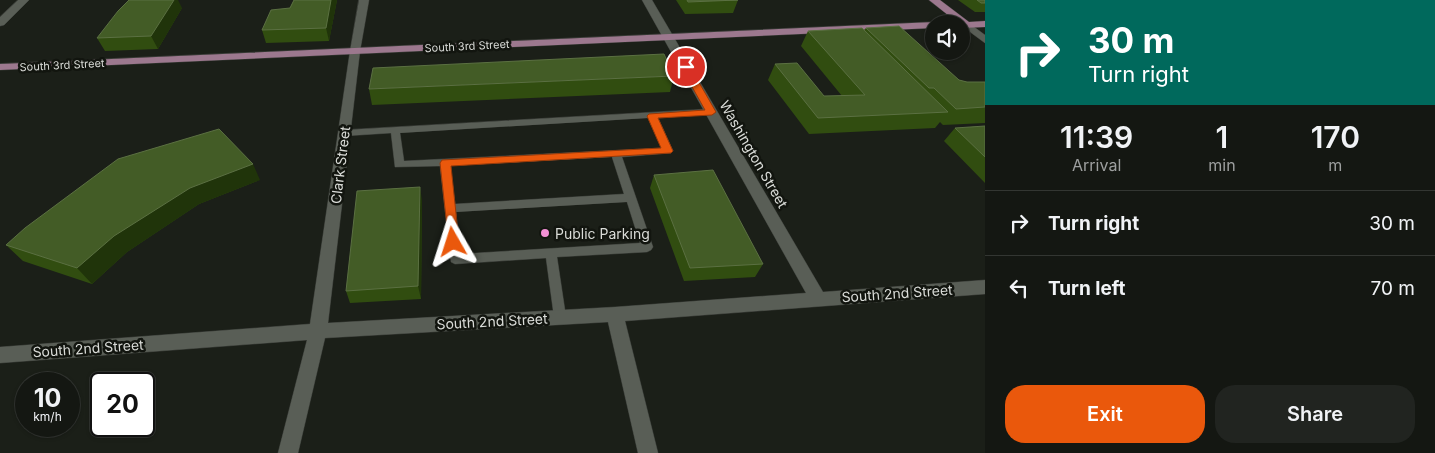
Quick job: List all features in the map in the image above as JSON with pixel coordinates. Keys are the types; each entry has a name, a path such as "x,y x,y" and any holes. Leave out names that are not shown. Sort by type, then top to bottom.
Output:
{"main road":[{"path":"934,0 953,15"},
{"path":"970,24 985,24"},
{"name":"South 3rd Street","path":"0,67 925,25"}],"street":[{"path":"0,23 24,0"},
{"name":"Clark Street","path":"288,453 318,330 354,51 364,0"},
{"name":"Washington Street","path":"647,0 818,298"},
{"path":"970,29 985,40"},
{"name":"South 2nd Street","path":"0,355 318,330 615,314 818,298 985,288"},
{"path":"615,314 648,453"}],"lane":[{"path":"344,132 712,112"},
{"path":"395,130 399,165 668,151 652,116"},
{"path":"445,163 455,259 647,247 616,154"},
{"path":"450,208 631,198"},
{"path":"551,253 560,317"}],"building":[{"path":"129,0 174,0 151,36 97,38 118,11"},
{"path":"294,0 331,0 326,28 262,30 271,10 290,8"},
{"path":"687,0 738,0 688,2"},
{"path":"977,0 985,0 985,3 981,3"},
{"path":"899,26 925,49 925,60 937,60 959,80 985,82 985,107 956,109 934,88 929,88 866,28"},
{"path":"862,28 948,112 818,118 775,64 797,63 824,96 865,95 808,31"},
{"path":"664,54 674,76 369,89 373,68"},
{"path":"985,126 985,157 955,128"},
{"path":"219,129 253,164 190,188 114,236 77,268 6,245 25,228 118,159"},
{"path":"713,170 763,264 690,268 654,175"},
{"path":"420,187 418,286 346,291 357,191"}],"place":[{"name":"Public Parking","path":"545,233"}],"route":[{"path":"453,242 445,163 668,151 652,116 712,112 686,67"}]}
